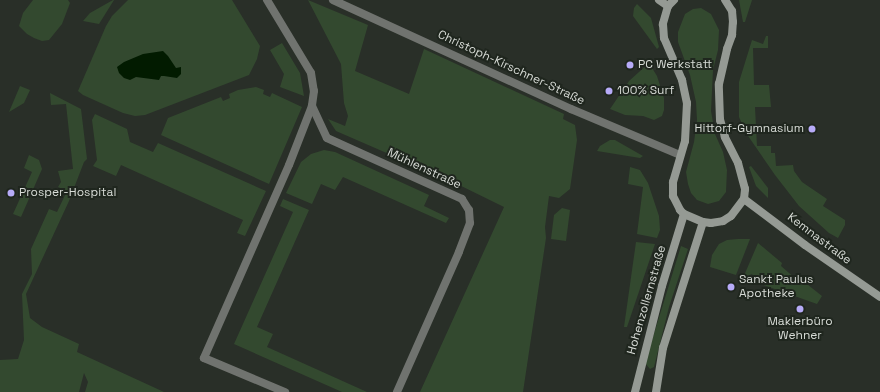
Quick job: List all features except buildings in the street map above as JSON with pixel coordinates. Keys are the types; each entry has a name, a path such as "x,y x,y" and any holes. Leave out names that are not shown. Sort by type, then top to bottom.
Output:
{"main road":[{"path":"659,0 668,6"},
{"path":"674,0 668,6 663,24 664,38 682,80 687,103 685,140 673,182 673,196 680,210 684,214 703,222 711,223 727,219 744,199 745,189 720,120 719,84 732,35 733,22 732,11 725,0"},
{"name":"Kemnastraße","path":"744,199 805,245 880,297"},
{"name":"Hohenzollernstraße","path":"635,392 662,286 684,214"},
{"path":"656,392 663,348 703,222"}],"street":[{"name":"Mühlenstraße","path":"267,0 311,73 314,91 312,106 289,165 204,358 285,392"},
{"name":"Christoph-Kirschner-Straße","path":"333,0 571,109 680,155"},
{"name":"Mühlenstraße","path":"312,106 326,138 462,199 469,210 470,223 459,252 397,392"}],"shaded area":[{"path":"33,0 68,0 70,3 62,24 49,40 42,41 34,38 27,34 19,26 23,13"},
{"path":"113,0 99,24 83,21 90,13"},
{"path":"128,0 232,0 260,46 257,59 249,75 145,115 135,116 123,113 83,95 78,91 106,26 112,16"},
{"path":"308,0 368,25 355,71 409,94 424,49 564,114 563,119 575,125 577,140 570,189 559,198 549,196 545,227 546,238 523,392 420,392 504,207 451,181 336,131 328,119 345,126 348,116 344,103 341,64"},
{"path":"739,0 752,0 745,22 743,22"},
{"path":"637,4 651,18 659,47 657,49 633,16 634,8"},
{"path":"701,8 711,14 719,30 718,50 713,70 711,111 715,134 723,152 727,170 726,192 719,201 708,204 697,200 691,193 688,184 686,172 694,142 697,120 696,102 690,75 678,42 678,32 685,14 693,9"},
{"path":"766,36 768,36 768,48 753,48 754,85 769,85 771,107 755,107 757,146 771,146 771,153 775,153 776,166 793,165 794,171 802,182 827,199 823,206 845,220 845,225 838,238 829,233 799,206 775,175 746,133 739,117 739,82 752,40 763,44"},
{"path":"282,43 300,73 304,96 280,87 284,74 270,50"},
{"path":"163,51 176,68 181,67 181,74 177,78 161,76 159,80 136,77 130,80 124,78 119,73 117,67 124,62 143,54"},
{"path":"649,63 657,76 664,98 664,110 662,116 654,120 643,116 625,115 610,109 629,81"},
{"path":"20,86 30,90 24,103 9,112"},
{"path":"256,87 264,90 263,94 270,97 272,93 302,107 269,184 161,135 168,118 221,97 223,101 230,98 229,94 238,90"},
{"path":"50,93 81,109 87,159 84,162 69,201 26,294 30,318 42,327 79,344 77,352 164,392 85,392 88,382 84,373 79,392 0,392 0,360 18,359 24,340 22,294 32,274 31,249 49,209 57,212 67,191 58,187 61,182 58,171 73,169 66,104 51,105"},
{"path":"95,114 127,129 130,142 153,152 158,143 266,191 245,236 237,233 243,220 121,165 116,176 93,166 97,160 92,120"},
{"path":"610,140 615,140 643,156 640,158 597,151 600,146"},
{"path":"324,150 335,152 429,195 424,206 449,218 446,223 343,177 335,190 321,184 312,204 286,193 301,162 311,154"},
{"path":"29,155 39,160 42,169 21,217 13,214 32,172 24,168"},
{"path":"751,166 768,188 768,198 756,186 749,167"},
{"path":"630,167 640,170 648,183 659,216 660,230 657,238 637,234 643,187 628,184"},
{"path":"283,199 309,210 257,327 273,334 267,347 367,392 342,392 234,344 293,212 280,206"},
{"path":"562,208 570,210 566,241 551,239 554,215"},
{"path":"750,239 736,275 710,267 712,255 719,244 727,240"},
{"path":"636,242 655,244 627,327 624,327"},
{"path":"758,243 782,263 781,266 796,279 798,277 822,296 817,304 758,283 759,278 751,274 748,280 743,278"},
{"path":"681,246 688,249 669,307 654,367 650,369 645,363"}],"place":[{"name":"PC Werkstatt","path":"630,65"},
{"name":"100% Surf","path":"609,91"},
{"name":"Hittorf-Gymnasium","path":"812,129"},
{"name":"Prosper-Hospital","path":"11,193"},
{"name":"Sankt Paulus Apotheke","path":"731,287"},
{"name":"Maklerbüro Wehner","path":"800,309"}]}
